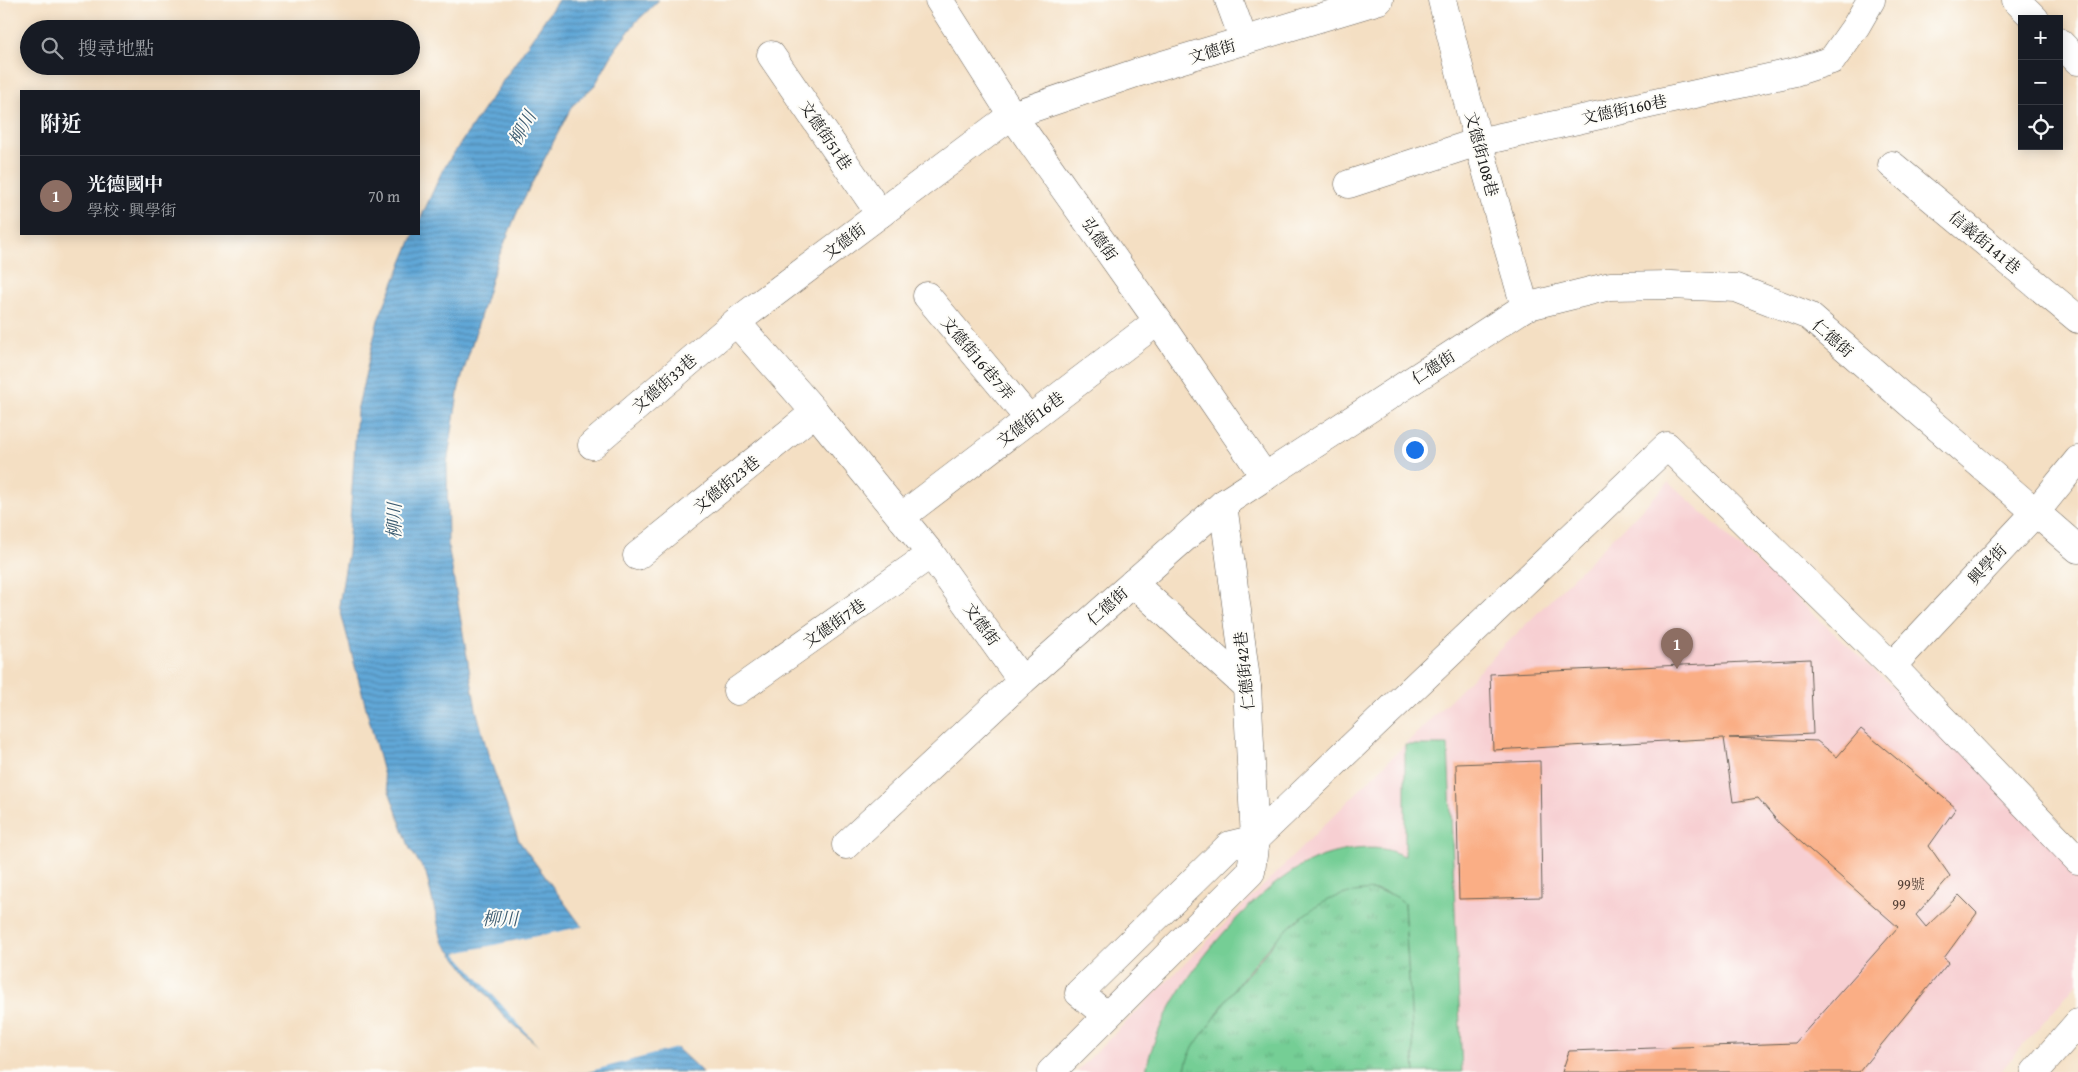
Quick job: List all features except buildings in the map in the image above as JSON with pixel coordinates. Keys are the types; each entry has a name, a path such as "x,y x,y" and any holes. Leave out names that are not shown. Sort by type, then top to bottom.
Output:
{"street":[{"name":"弘德街","path":"939,0 1012,115 1158,321 1265,477"},
{"path":"1229,0 1244,41"},
{"name":"文德街","path":"1022,681 931,554 815,412 736,322 1012,115 1136,73 1379,0"},
{"name":"文德街108巷","path":"1442,0 1478,142 1525,307"},
{"name":"文德街160巷","path":"1350,184 1478,142 1795,72 1832,60 1856,26 1871,0"},
{"path":"2016,0 2031,15"},
{"path":"2063,46 2078,60"},
{"name":"文德街51巷","path":"771,55 880,214"},
{"name":"信義街141巷","path":"1892,165 2078,319"},
{"name":"仁德街","path":"846,845 1022,681 1223,504 1525,307 1610,286 1671,285 1736,288 1809,316 2078,549"},
{"name":"文德街16巷7弄","path":"927,296 1029,419"},
{"name":"文德街16巷","path":"901,517 1158,321"},
{"name":"文德街33巷","path":"592,445 736,322"},
{"name":"文德街23巷","path":"637,556 815,412"},
{"path":"1255,839 1667,446 1892,666 2078,860"},
{"name":"興學街","path":"1892,666 2035,513 2078,460"},
{"name":"仁德街42巷","path":"1051,1072 1250,872 1255,839 1247,687 1223,504"},
{"name":"文德街7巷","path":"737,691 931,554"},
{"path":"1133,583 1247,687"},
{"path":"2035,1072 2078,1023"}],"shaded area":[{"path":"1669,482 2078,857 2078,982 2000,1072 1076,1072"}],"green space":[{"path":"1405,745 1448,745 1462,1072 1415,1072 1404,903 1390,894 1374,890 1341,895 1322,903 1303,915 1270,946 1226,999 1192,1049 1185,1072 1146,1072 1154,1043 1168,1012 1187,980 1210,949 1263,894 1290,873 1316,859 1332,854 1349,850 1375,848 1405,856"},
{"path":"1370,890 1396,895 1404,903 1415,1072 1185,1072 1186,1059 1192,1047 1218,1014 1227,998 1283,932 1311,909 1328,899 1341,893"}],"water":[{"name":"柳川","path":"558,0 659,0 636,22 616,48 595,85 572,106 519,208 497,261 459,387 447,464 448,545 476,709 488,754 519,841 658,1030 702,1072 569,1072 504,1016 442,941 426,873 410,849 385,780 339,605 348,552 357,411 378,320 414,235 420,235 420,220 443,169"}],"pier":[{"path":"585,926 660,1028 680,1047 587,1072 565,1072 545,1054 456,953"}],"place":[{"name":"光德國中","path":"1677,669"}]}
